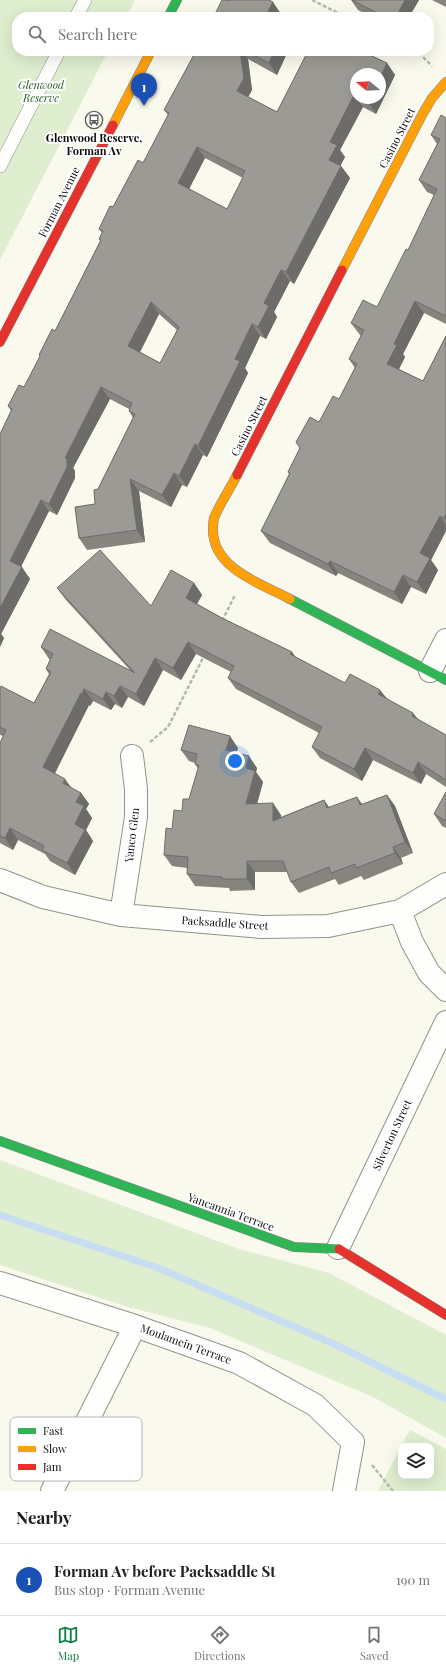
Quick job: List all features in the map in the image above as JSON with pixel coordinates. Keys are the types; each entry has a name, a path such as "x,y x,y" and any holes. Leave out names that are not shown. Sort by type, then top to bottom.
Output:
{"street":[{"path":"171,12 177,0"},
{"name":"Forman Avenue","path":"0,342 148,56"},
{"name":"Casino Street","path":"438,675 245,575 223,560 215,550 212,536 214,519 422,115 432,98 446,82"},
{"path":"438,675 446,640"},
{"name":"Yanco Glen","path":"121,915 136,817 136,789 132,756"},
{"name":"Packsaddle Street","path":"0,880 43,897 121,915 261,927 328,926 400,911 446,884"},
{"path":"400,911 412,942 429,973 446,990"},
{"name":"Silverton Street","path":"338,1248 446,1022"},
{"name":"Yancannia Terrace","path":"0,1141 294,1247 338,1248"},
{"path":"338,1248 446,1315"},
{"name":"Moulamein Terrace","path":"0,1283 135,1326 239,1364 315,1404 353,1442 344,1491"},
{"path":"89,1417 135,1326"},
{"path":"52,1491 57,1481"}],"lane":[{"path":"79,12 85,0"},
{"path":"0,166 56,56"}],"path":[{"path":"312,0 336,12"},
{"path":"221,624 245,575"},
{"path":"132,756 168,727 206,651"}],"green space":[{"name":"Glenwood Reserve","path":"0,0 135,0 129,12 12,12 12,56 105,56 0,260"},
{"path":"0,1160 239,1249 329,1273 446,1335 446,1438 373,1397 210,1328 128,1307 0,1265"},
{"path":"410,1430 446,1449 446,1491 378,1491 398,1452 398,1479 434,1479 434,1443 403,1443"}],"building":[{"path":"222,0 269,0 273,2 268,12 216,12"},
{"path":"352,0 405,0 399,12 375,12"},
{"path":"193,56 241,56 244,78 237,91 277,112 305,56 372,56 387,63 385,68 350,68 350,103 330,142 337,145 329,160 341,166 286,272 281,270 264,303 269,306 258,327 252,324 235,359 240,361 198,446 195,444 179,476 174,473 162,495 130,479 137,530 79,538 75,507 95,504 94,490 98,489 135,414 129,411 132,403 101,387 65,458 67,459 67,467 49,504 41,500 10,561 22,567 0,608 0,434 12,409 8,406 19,385 24,387 52,329 55,331 101,240 99,239 103,231 99,229 110,206 113,207 138,160 143,163 169,113 164,110","holes":["197,147 245,171 242,176 243,177 227,209 178,183","151,302 179,327 160,363 128,346"]},
{"path":"256,56 272,56 269,63"},
{"path":"441,115 446,118 446,316 415,301 394,344 397,345 387,364 423,381 446,336 446,514 444,518 440,516 420,553 430,558 417,582 403,575 394,592 330,561 328,564 261,531 290,473 288,472 300,448 296,442 310,417 319,422 333,396 339,399 357,364 349,359 364,330 351,323 363,300 377,307 406,249 408,250 437,189 419,180 440,139 431,135"},
{"path":"100,550 151,606 171,570 194,583 186,598 222,618 292,652 290,654 345,683 350,674 380,690 378,694 413,713 412,716 446,735 446,780 418,762 413,773 365,748 354,769 312,747 322,727 228,678 234,666 188,642 173,668 155,658 136,694 120,686 114,696 106,692 103,699 84,689 82,694 81,693 43,767 65,779 63,783 81,793 76,802 84,806 75,824 85,830 67,863 42,850 44,846 10,828 5,838 0,836 0,743 6,730 0,727 1,686 34,703 51,672 46,669 53,654 41,647 50,629 135,673 57,588"},
{"path":"189,725 230,736 226,750 249,756 246,768 255,771 246,804 273,803 273,821 324,800 327,808 357,797 360,805 387,795 405,842 393,847 395,853 356,868 355,864 331,873 329,867 291,882 283,861 247,861 247,879 222,879 222,877 187,874 188,857 164,855 166,828 172,829 174,810 182,811 183,799 189,799 199,765 195,764 197,754 181,750"},
{"path":"446,792 446,821 434,814"}],"waterway":[{"path":"0,1215 161,1269 334,1344 446,1399"}],"traffic: fast":[{"path":"171,12 177,0"},
{"path":"290,599 446,680"},
{"path":"0,1141 294,1247 339,1249"}],"traffic: slow":[{"path":"113,125 148,56"},
{"path":"342,270 422,115 432,98 446,82"},
{"path":"237,475 214,518 213,530 215,544 221,555 241,574 290,599"}],"traffic: jam":[{"path":"0,342 113,125"},
{"path":"237,475 342,270"},
{"path":"339,1249 446,1315"}],"place":[{"name":"Forman Av before Packsaddle St","path":"144,106"},
{"name":"Glenwood Reserve, Forman Av","path":"94,120"}]}
